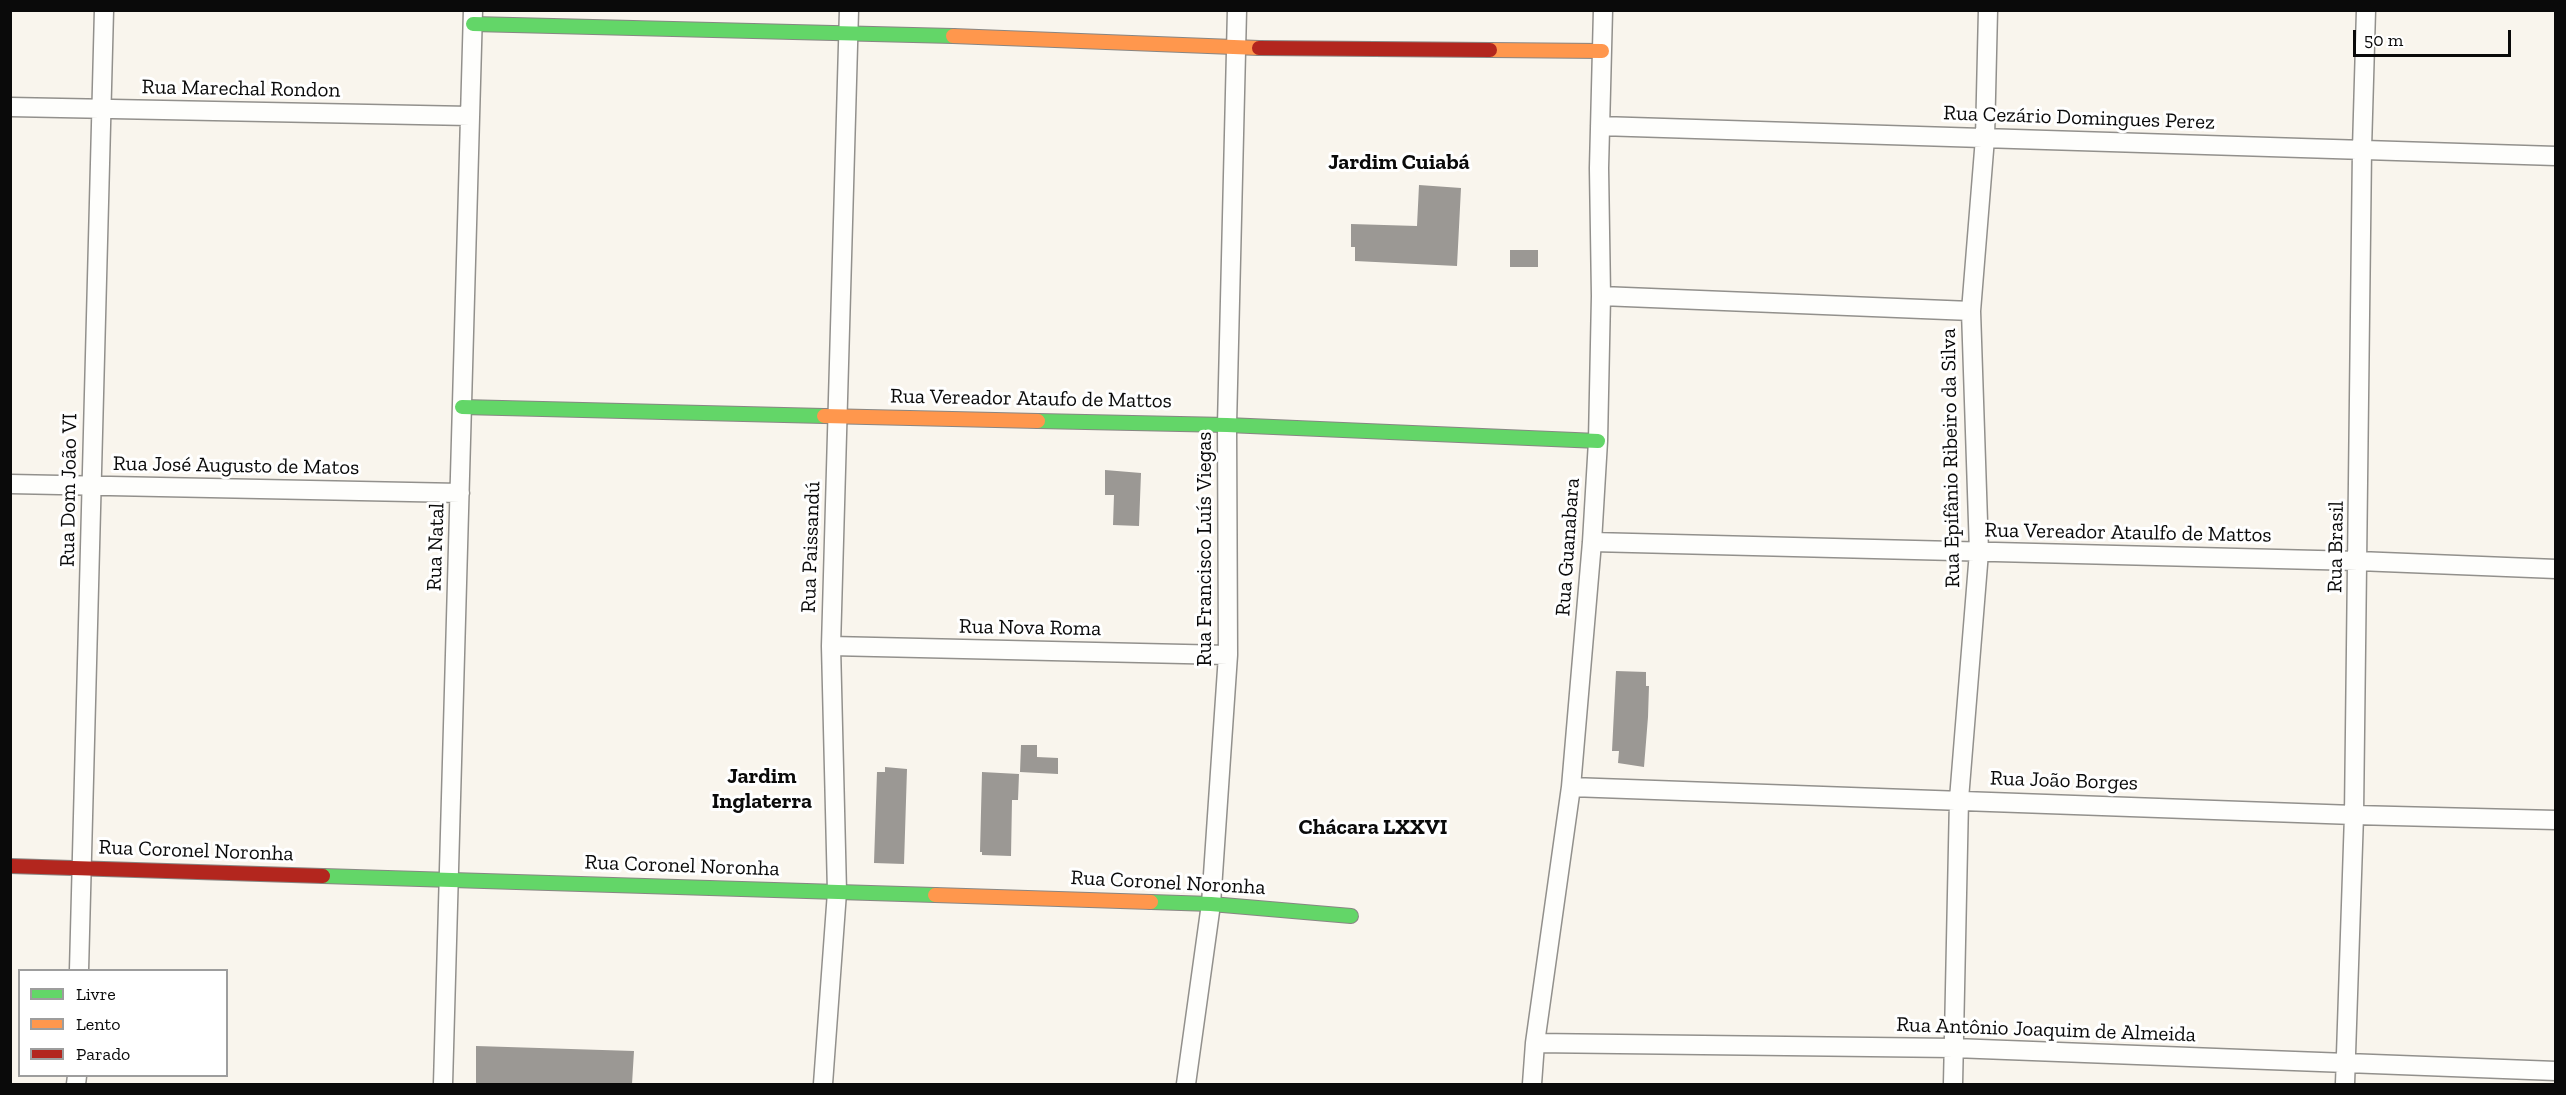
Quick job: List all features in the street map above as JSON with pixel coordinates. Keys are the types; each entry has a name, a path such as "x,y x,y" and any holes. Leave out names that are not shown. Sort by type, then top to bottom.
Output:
{"street":[{"name":"Rua Dom João VI","path":"79,969 104,10"},
{"name":"Rua Paissandú","path":"823,1084 837,892 831,646 849,10"},
{"name":"Rua Francisco Luís Viegas","path":"1186,1084 1211,904 1228,655 1227,425 1237,10"},
{"name":"Rua Guanabara","path":"1532,1084 1535,1043 1571,786 1592,542 1598,441 1601,296 1600,126 1603,10"},
{"name":"Rua Epifânio Ribeiro da Silva","path":"1953,1084 1959,799 1979,552 1971,311 1985,138 1988,10"},
{"name":"Rua Brasil","path":"2344,1084 2354,815 2362,148 2366,10"},
{"path":"473,17 1236,48 1602,51"},
{"name":"Rua Natal","path":"443,1084 473,17"},
{"name":"Rua Marechal Rondon","path":"10,107 470,116"},
{"name":"Rua Cezário Domingues Perez","path":"1600,126 2362,148 2556,156"},
{"path":"1601,296 1971,311"},
{"name":"Rua Vereador Ataufo de Mattos","path":"462,407 1227,425 1598,441"},
{"name":"Rua José Augusto de Matos","path":"10,484 460,493"},
{"name":"Rua Vereador Ataulfo de Mattos","path":"1592,542 2358,561 2556,569"},
{"name":"Rua Nova Roma","path":"831,646 1228,655"},
{"name":"Rua João Borges","path":"1571,786 2354,815 2556,820"},
{"name":"Rua Coronel Noronha","path":"10,866 1211,904 1351,916"},
{"name":"Rua Antônio Joaquim de Almeida","path":"1535,1043 1954,1048 2556,1071"}],"building":[{"path":"1419,185 1461,188 1457,266 1355,261 1355,247 1351,247 1351,224 1417,226"},
{"path":"1510,250 1538,250 1538,267 1510,267"},
{"path":"1105,470 1141,473 1139,526 1113,525 1114,495 1105,495"},
{"path":"1616,671 1646,672 1646,686 1649,686 1644,767 1618,763 1619,751 1612,751"},
{"path":"1021,745 1037,745 1037,757 1058,758 1058,774 1020,772"},
{"path":"885,767 907,769 904,864 874,863 877,772 885,772"},
{"path":"982,772 1019,774 1018,800 1012,800 1011,856 982,855 980,852"},
{"path":"476,1046 634,1051 632,1084 476,1084"}],"traffic: fast":[{"path":"473,24 953,36"},
{"path":"462,407 824,416"},
{"path":"1038,421 1227,425 1598,441"},
{"path":"323,876 935,895"},
{"path":"1151,902 1211,904 1351,916"}],"traffic: slow":[{"path":"953,36 1259,48"},
{"path":"1490,50 1602,51"},
{"path":"824,416 1038,421"},
{"path":"935,895 1151,902"}],"traffic: jam":[{"path":"1259,48 1490,50"},
{"path":"10,866 323,876"}],"district":[{"name":"Jardim Cuiabá","path":"1399,163"},
{"name":"Jardim Inglaterra","path":"762,790"},
{"name":"Chácara LXXVI","path":"1373,828"}]}
